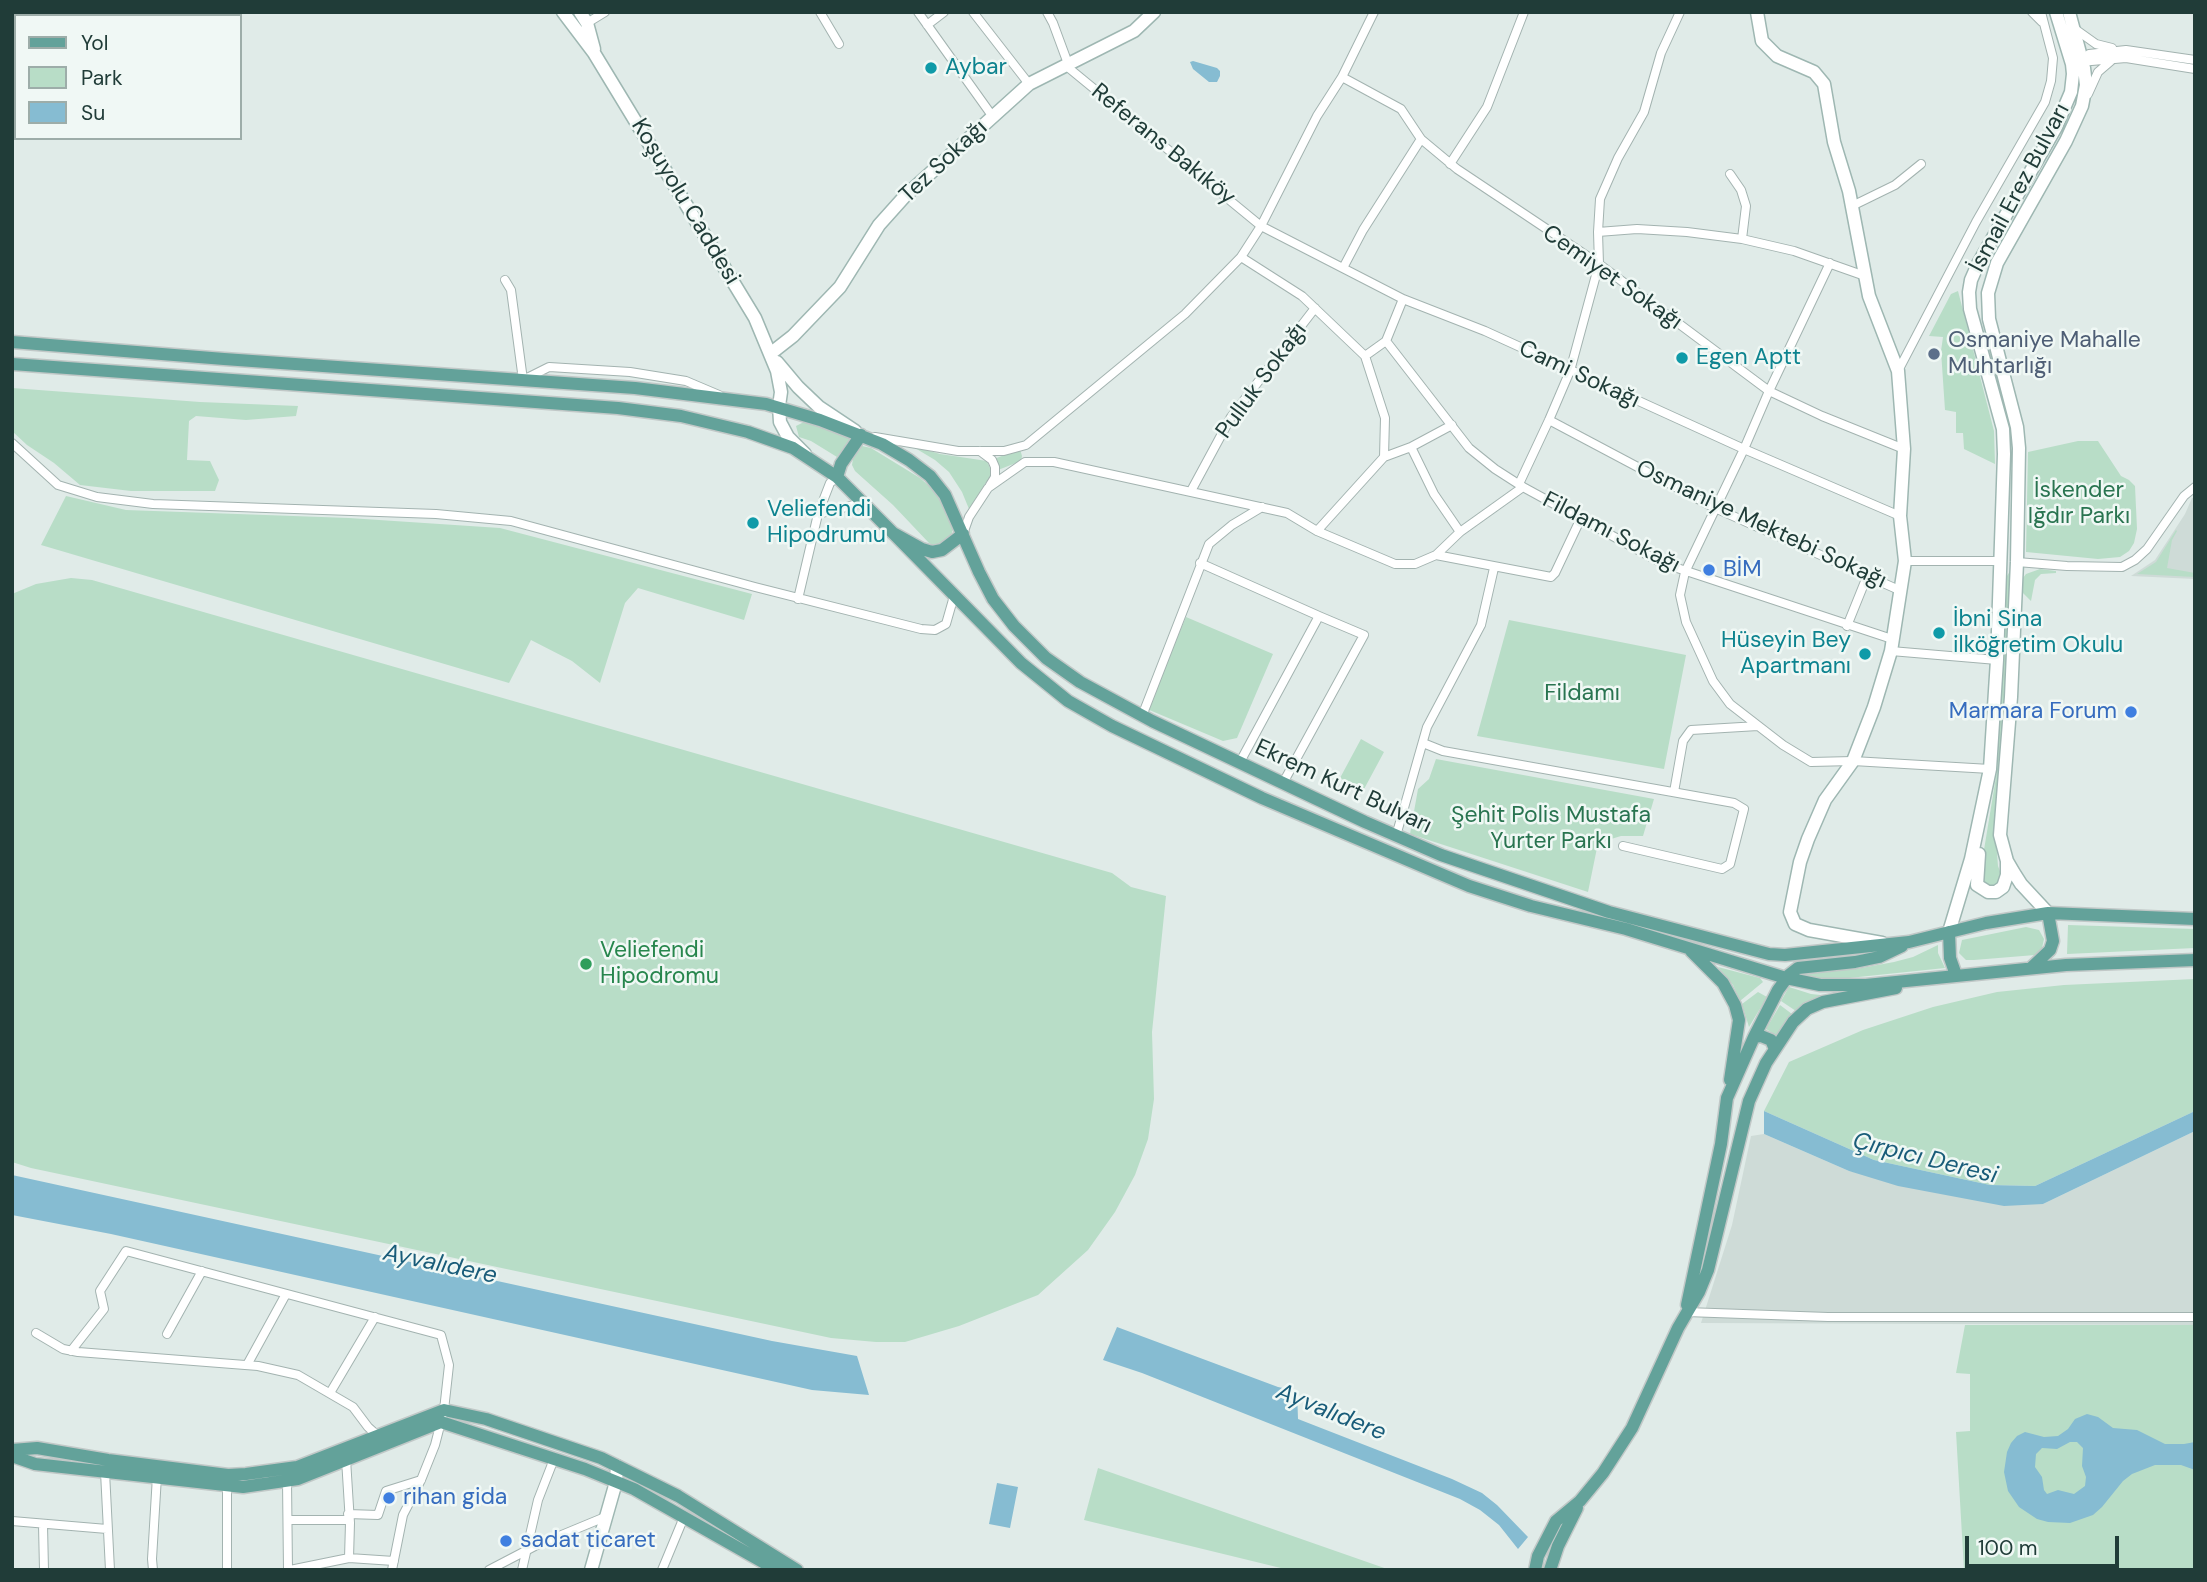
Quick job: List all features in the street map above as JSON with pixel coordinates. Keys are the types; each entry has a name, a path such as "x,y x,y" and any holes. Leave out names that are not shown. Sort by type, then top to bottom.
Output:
{"main road":[{"name":"Ekrem Kurt Bulvarı","path":"12,342 635,388 779,406 882,444 930,475 945,495 988,590 1014,626 1046,658 1080,682 1142,716 1283,783 1453,861 1609,912 1769,954 1794,955 1909,942"},
{"path":"12,363 618,408 681,416 748,432 793,448 837,477 893,533 922,549 932,552 942,550 963,534"},
{"path":"837,477 848,452 861,435"},
{"name":"Ekrem Kurt Bulvarı","path":"893,533 1021,663 1069,701 1112,726 1262,798 1469,886 1531,906 1626,929 1786,978 1820,985 1866,985 1927,979"},
{"path":"1727,1098 1754,1037 1786,978 1803,967 1879,957 1909,942 2048,913 2195,919"},
{"path":"2032,967 2050,950 2053,941 2048,913"},
{"path":"1949,932 1950,958 1956,975"},
{"path":"1686,1312 1721,1144 1739,1020 1735,1005 1723,983 1688,948"},
{"path":"1535,1570 1538,1556 1556,1521 1580,1501 1604,1473 1632,1428 1686,1312 1699,1292 1708,1270 1749,1101 1760,1073 1800,1015 1823,1002 1882,992 1927,979 2032,967 2195,960"},
{"path":"1754,1037 1761,1036 1771,1040 1775,1049"},
{"path":"227,1480 243,1487 298,1479 443,1416 634,1489 777,1570"},
{"path":"12,1456 35,1464 105,1472 158,1473 227,1480 297,1467 378,1436 443,1416 486,1419 601,1458 678,1496 797,1570"},
{"path":"12,1450 37,1448 158,1473"},
{"path":"1550,1570 1558,1546 1580,1501"}],"street":[{"name":"Koşuyolu Caddesi","path":"564,12 594,52 755,317 770,354"},
{"path":"584,18 604,12"},
{"path":"820,12 839,44"},
{"path":"918,12 993,117"},
{"path":"927,25 944,12"},
{"path":"973,12 1029,84"},
{"path":"1047,12 1068,63"},
{"name":"Tez Sokağı","path":"770,354 793,336 840,287 879,225 905,196 1029,84 1133,31 1153,12"},
{"path":"770,354 819,407 861,435 958,451 1004,450 1026,445 1185,314 1241,257 1261,226 1374,12"},
{"path":"1450,164 1487,107 1524,12"},
{"path":"988,488 1025,462 1054,462 1287,513 1317,531 1395,565 1415,564 1436,555 1460,532 1521,486 1570,371 1599,264 1600,199 1618,158 1644,112 1661,53 1680,12"},
{"path":"1756,12 1762,41 1777,56 1814,72 1824,84 1834,142 1852,206 1869,296 1898,371 1904,449 1900,516 1905,561 1892,645 1874,707 1853,761 1817,815 1800,862 1790,912 1795,924 1809,930 1889,944"},
{"path":"1898,371 1976,222 2045,102 2051,81 2053,58 2047,32 2032,12"},
{"path":"2041,12 2042,22"},
{"name":"İsmail Erez Bulvarı","path":"2048,913 2021,884 2007,861 2000,835 2008,741 2017,562 2017,427 1989,319 1989,293 1997,262 2066,141 2082,106 2086,85 2056,12"},
{"name":"İsmail Erez Bulvarı","path":"1983,808 1990,769 1997,660 2004,442 1970,309 1969,292 1978,264 2065,109 2077,63 2074,28 2069,12"},
{"name":"Koşuyolu Caddesi","path":"584,18 594,52"},
{"path":"2074,28 2096,44 2195,60"},
{"path":"2077,63 2089,54 2126,50"},
{"path":"2077,63 2117,58 2195,69"},
{"path":"2082,106 2098,72 2117,58"},
{"name":"Referans Bakıköy","path":"1068,63 1070,69 1261,226"},
{"name":"Cemiyet Sokağı","path":"1342,76 1401,108 1421,139 1450,164 1599,264 1769,391 1904,449"},
{"path":"1343,268 1363,230 1421,139"},
{"path":"1852,206 1895,186 1921,164"},
{"path":"1730,174 1741,190 1746,206 1742,239"},
{"name":"Cami Sokağı","path":"1261,226 1403,299 1485,331 1744,449 1900,516"},
{"path":"1598,232 1637,229 1742,239 1794,251 1865,276"},
{"path":"1241,257 1302,296 1365,356 1385,418 1384,457"},
{"path":"1830,263 1685,572 1680,595 1686,622 1713,681 1731,704 1783,745 1811,762 1853,761 1990,769"},
{"path":"505,280 511,290 523,380"},
{"path":"1365,356 1386,341 1403,299"},
{"name":"Pulluk Sokağı","path":"1191,491 1231,417 1315,308"},
{"name":"Fildamı Sokağı","path":"1386,341 1469,448 1495,470 1639,551 1685,572 1847,626 1892,645 1997,660"},
{"path":"770,354 781,392 780,422 788,436 809,458"},
{"name":"Osmaniye Mektebi Sokağı","path":"1549,420 1715,508 1899,590"},
{"path":"1317,531 1384,457 1452,425"},
{"path":"12,443 58,485 97,497 153,504 436,514 511,521 886,621 935,631 946,624 954,596"},
{"path":"1025,462 1026,445"},
{"path":"1410,447 1434,494 1460,532"},
{"path":"963,534 969,517 995,477 992,460 980,451"},
{"path":"798,598 818,514 830,483 837,477"},
{"path":"1905,561 2001,561 2122,567 2147,549 2184,496 2195,486"},
{"path":"818,514 862,503"},
{"path":"1142,716 1209,544 1232,525 1262,507"},
{"path":"1436,555 1551,577 1581,518"},
{"path":"1200,563 1364,635 1283,783"},
{"path":"1396,836 1427,727 1481,625 1494,568"},
{"path":"1847,626 1868,574"},
{"path":"1240,762 1319,616"},
{"path":"1674,792 1683,741 1691,730 1758,726"},
{"path":"1423,743 1443,751 1734,803 1744,809 1730,864 1722,869 1623,846"},
{"path":"1983,808 1977,885 1988,892 1996,892 2003,887 2007,876 2007,861"},
{"path":"1949,932 1983,808"},
{"path":"71,1350 104,1309 100,1291 126,1251 441,1335 449,1365 443,1416 421,1480 403,1515 393,1566 349,1558 330,1567 289,1570 287,1481"},
{"path":"167,1334 202,1271"},
{"path":"247,1365 286,1294"},
{"path":"1686,1312 1841,1317 2195,1317"},
{"path":"330,1393 375,1317"},
{"path":"36,1333 63,1349 247,1365 298,1375 353,1407 378,1436"},
{"path":"346,1459 349,1558"},
{"path":"522,1570 538,1500 554,1459"},
{"path":"591,1570 616,1482 617,1466"},
{"path":"105,1472 110,1570"},
{"path":"153,1570 158,1473"},
{"path":"227,1480 227,1570"},
{"path":"288,1520 378,1515 386,1491 421,1480"},
{"path":"489,1570 526,1550 605,1517"},
{"path":"662,1570 684,1517"},
{"path":"12,1521 107,1529"},
{"path":"43,1525 44,1570"}],"shaded area":[{"path":"2192,498 2195,498 2195,579 2131,576 2155,560 2185,514"},
{"path":"2195,1131 2195,1325 1701,1323 1732,1225 1751,1136 1764,1134 1849,1171 2043,1204"}],"green space":[{"path":"1958,291 1994,431 1995,464 1964,449 1963,433 1956,433 1956,412 1945,410 1941,351 1943,337 1929,336 1951,294"},
{"path":"12,388 200,402 298,406 296,416 246,420 196,416 189,421 187,460 210,461 219,480 215,491 131,491 80,485 27,445 12,431"},
{"path":"804,422 852,436 837,457 799,437 796,426"},
{"name":"İskender Iğdır Parkı","path":"2078,441 2098,441 2121,476 2135,486 2137,529 2134,543 2129,551 2120,557 2098,559 2026,552 2028,452"},
{"path":"910,445 940,454 987,461 992,473 969,509 949,472"},
{"path":"862,446 871,448 920,478 937,493 953,529 944,544 934,546 929,543 893,505 855,471 853,459"},
{"path":"1020,449 1021,461 998,470 998,463 994,459"},
{"path":"66,496 126,510 349,518 500,528 752,594 744,620 638,588 625,603 600,683 572,661 531,640 509,683 41,545"},
{"path":"2176,530 2167,568 2195,573 2195,577 2137,574 2156,562"},
{"path":"2040,569 2056,573 2041,574 2035,580 2031,601 2022,592 2023,578 2026,574"},
{"path":"2010,571 2005,725 1996,841 2001,874 1999,884 1992,888 1982,885 1982,862 1997,771 2005,595"},
{"name":"Veliefendi Hipodromu","path":"71,578 92,580 1112,873 1131,887 1166,896 1152,1032 1154,1099 1148,1139 1135,1175 1115,1212 1088,1250 1038,1295 959,1326 905,1342 876,1342 831,1338 12,1162 12,594 36,584"},
{"path":"1186,617 1273,654 1237,738 1223,741 1147,709"},
{"name":"Fildamı","path":"1509,620 1686,655 1664,769 1477,736"},
{"path":"1361,739 1384,752 1363,791 1340,778"},
{"name":"Şehit Polis Mustafa Yurter Parkı","path":"1436,759 1654,799 1643,836 1621,836 1598,843 1588,892 1410,834 1418,789 1429,779"},
{"path":"2068,925 2195,929 2195,948 2067,954"},
{"path":"2026,927 2039,930 2044,939 2042,948 2035,955 1966,960 1959,953 1962,940"},
{"path":"1938,945 1938,953 1945,968 1849,978 1823,979 1804,976 1807,972 1856,969 1894,962 1913,957"},
{"path":"1718,967 1760,978 1763,982 1740,1001 1733,985"},
{"path":"2195,979 2195,1111 2035,1186 1990,1185 1874,1160 1764,1111 1789,1062 1863,1030 1933,1007 1997,992 2064,985"},
{"path":"1789,987 1811,994 1830,996 1808,1002 1796,1011 1781,1001"},
{"path":"1758,992 1767,997 1749,1027 1742,1004"},
{"path":"1780,1005 1792,1014 1777,1036 1766,1029"},
{"path":"1965,1325 2195,1325 2195,1570 1964,1570 1956,1432 1970,1431 1970,1374 1956,1373"},
{"path":"1098,1468 1390,1570 1289,1570 1084,1520"}],"water":[{"path":"1190,62 1217,68 1220,76 1217,82 1209,82 1193,69"},
{"path":"1764,1111 1874,1160 1990,1185 2035,1186 2195,1111 2195,1131 2043,1204 2004,1206 1898,1186 1849,1171 1764,1134"},
{"path":"12,1175 772,1341 857,1356 869,1395 812,1390 111,1234 12,1215"},
{"path":"1117,1327 1278,1387 1297,1391 1298,1419 1482,1493 1528,1537 1518,1549 1499,1525 1460,1499 1103,1360"},
{"path":"2087,1414 2098,1417 2113,1428 2137,1430 2165,1444 2195,1442 2195,1470 2181,1465 2155,1465 2132,1474 2123,1481 2093,1515 2070,1523 2037,1519 2019,1507 2008,1491 2004,1472 2007,1452 2017,1436 2025,1432 2044,1437 2058,1436 2068,1429 2075,1419","holes":["2070,1442 2077,1442 2083,1448 2085,1486 2074,1494 2058,1490 2047,1494 2042,1477 2035,1467 2036,1454 2042,1448 2057,1449"]},
{"path":"997,1483 1018,1487 1010,1528 989,1524"}],"place":[{"name":"Aybar","path":"931,68"},
{"name":"Osmaniye Mahalle Muhtarlığı","path":"1934,354"},
{"name":"Egen Aptt","path":"1682,358"},
{"name":"Veliefendi Hipodrumu","path":"753,523"},
{"name":"BİM","path":"1709,570"},
{"name":"İbni Sina ilköğretim Okulu","path":"1939,633"},
{"name":"Hüseyin Bey Apartmanı","path":"1865,654"},
{"name":"Marmara Forum","path":"2131,712"},
{"name":"Veliefendi Hipodromu","path":"586,964"},
{"name":"rihan gida","path":"389,1498"},
{"name":"sadat ticaret","path":"506,1541"}],"water label":[{"name":"Çırpıcı Deresi","path":"1925,1159"},
{"name":"Ayvalıdere","path":"440,1265"},
{"name":"Ayvalıdere","path":"1331,1413"}]}
